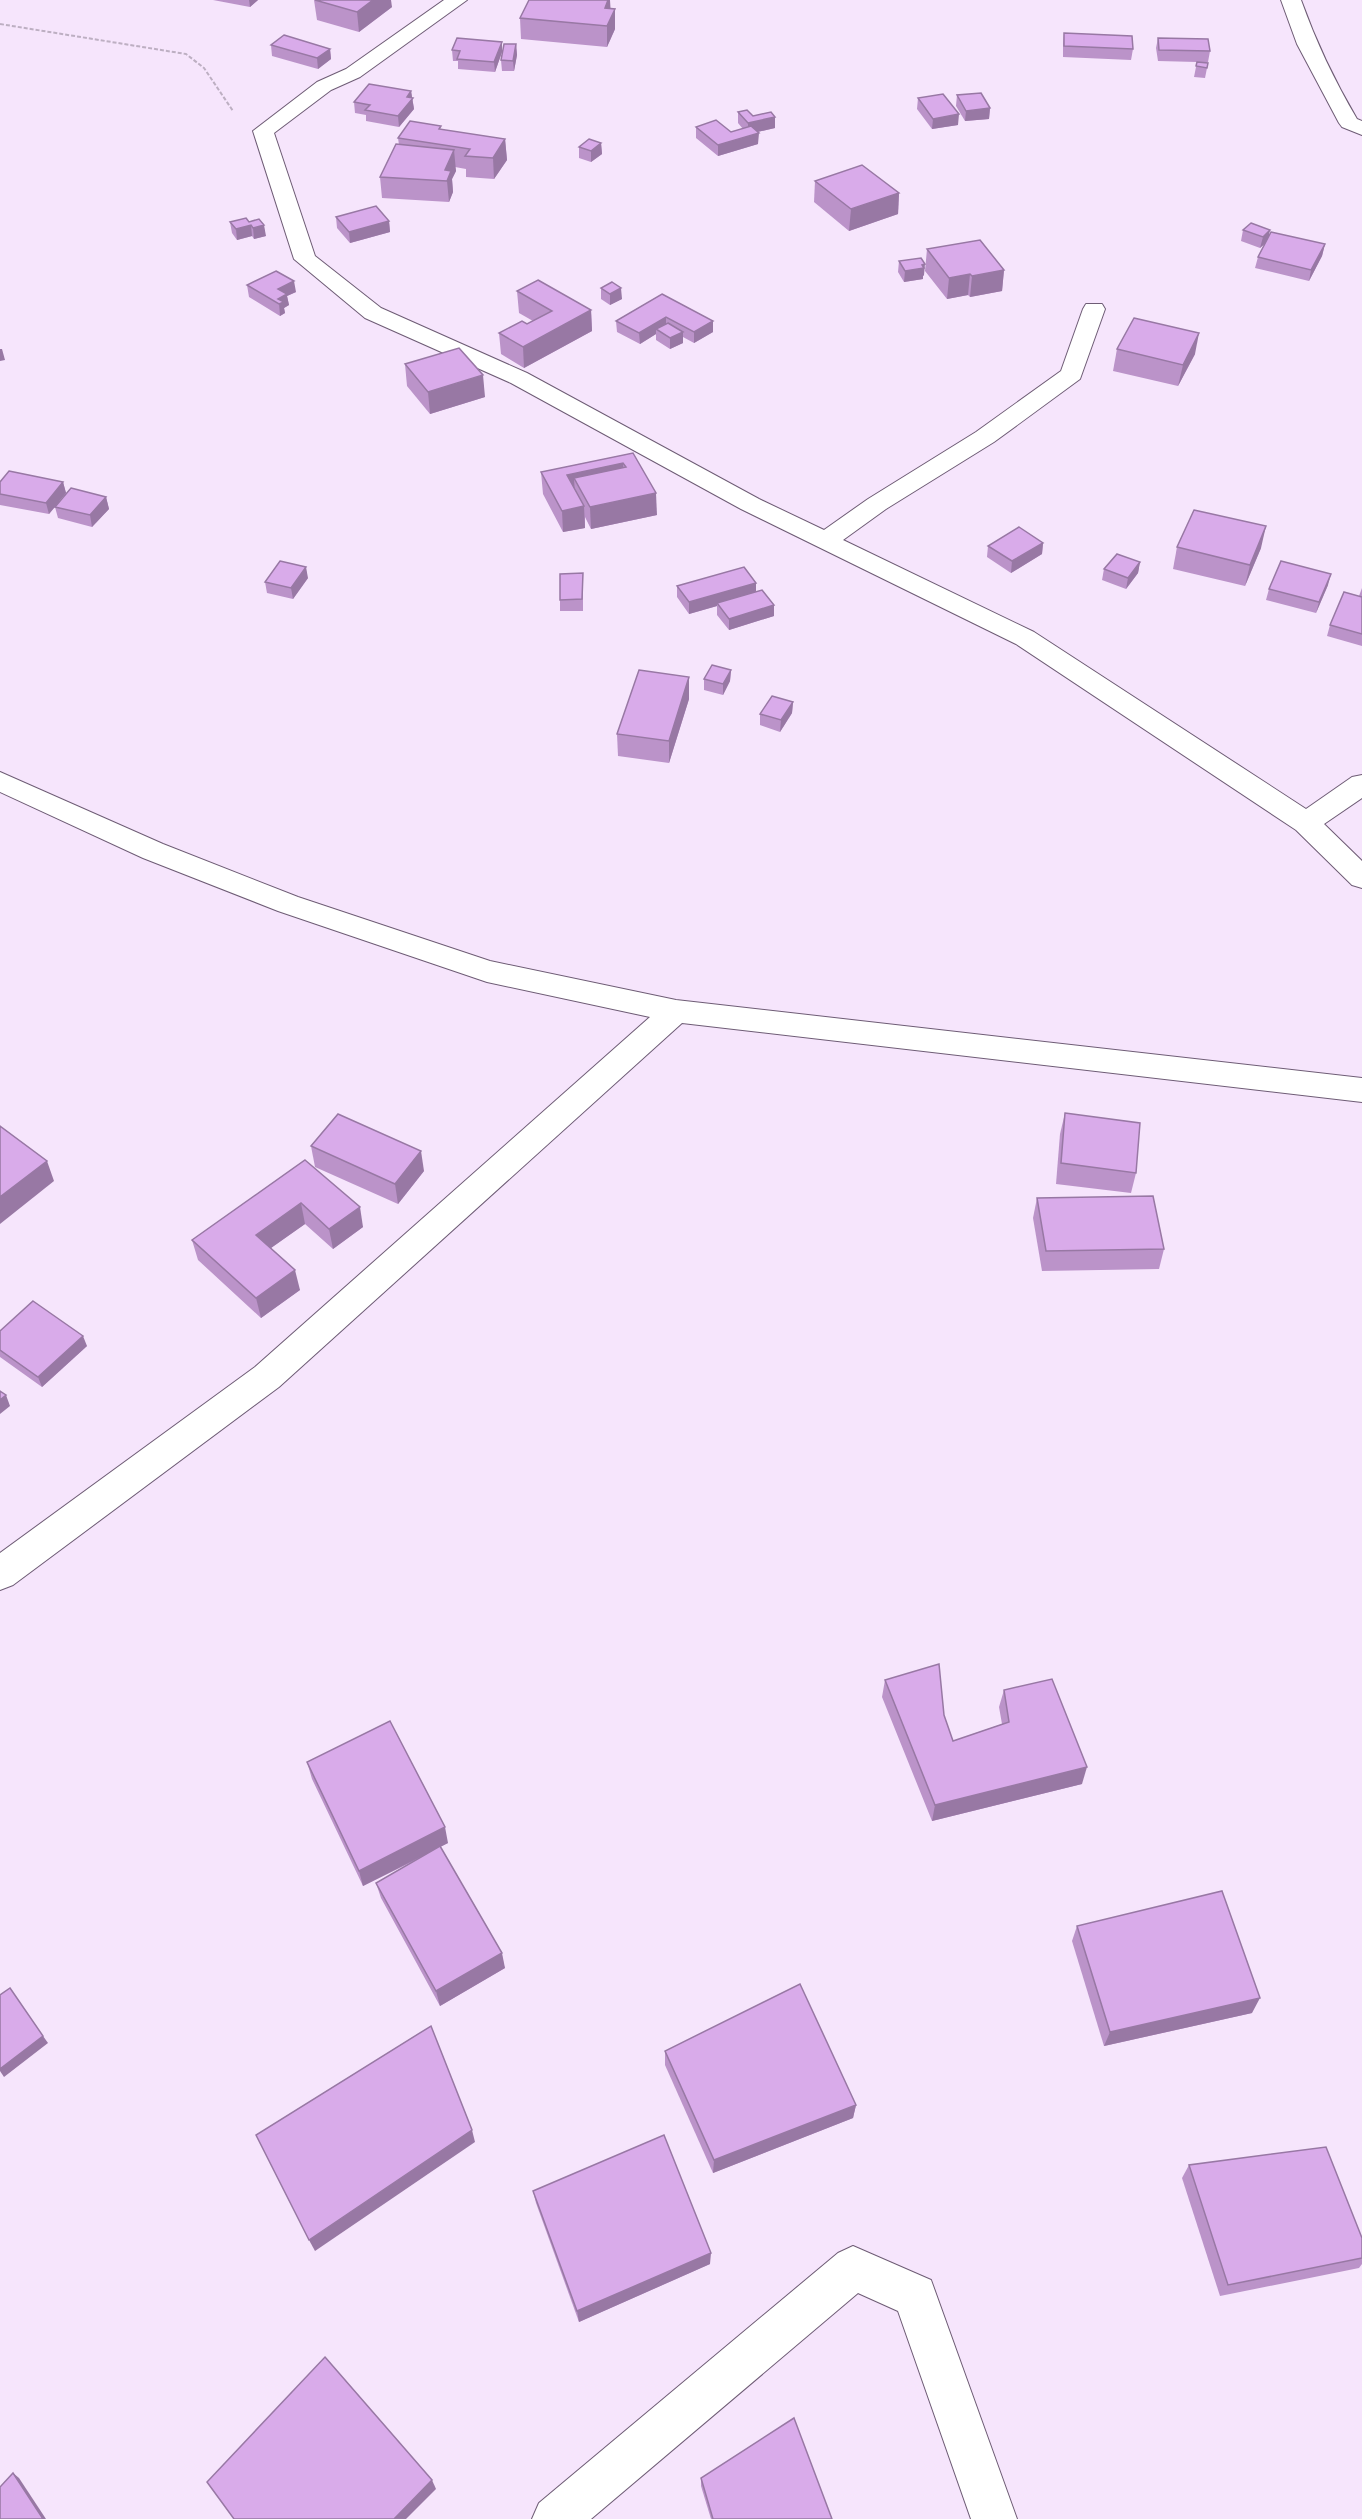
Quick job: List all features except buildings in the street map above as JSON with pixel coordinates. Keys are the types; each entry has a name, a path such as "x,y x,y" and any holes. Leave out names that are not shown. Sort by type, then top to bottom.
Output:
{"street":[{"path":"457,0 353,73 316,93 263,131 305,259 373,313 519,378 750,504 1025,638 1306,823 1362,878"},
{"path":"1291,0 1307,44 1328,87 1349,123 1362,129"},
{"path":"825,541 876,504 985,436 1072,374 1094,309"},
{"path":"0,781 153,851 288,904 487,972 676,1011 1362,1090"},
{"path":"1306,823 1362,784"},
{"path":"0,1574 267,1377 676,1011"},
{"path":"555,2519 853,2268 915,2296 994,2519"}],"path":[{"path":"0,24 186,54 204,68 243,126 266,139"}]}
